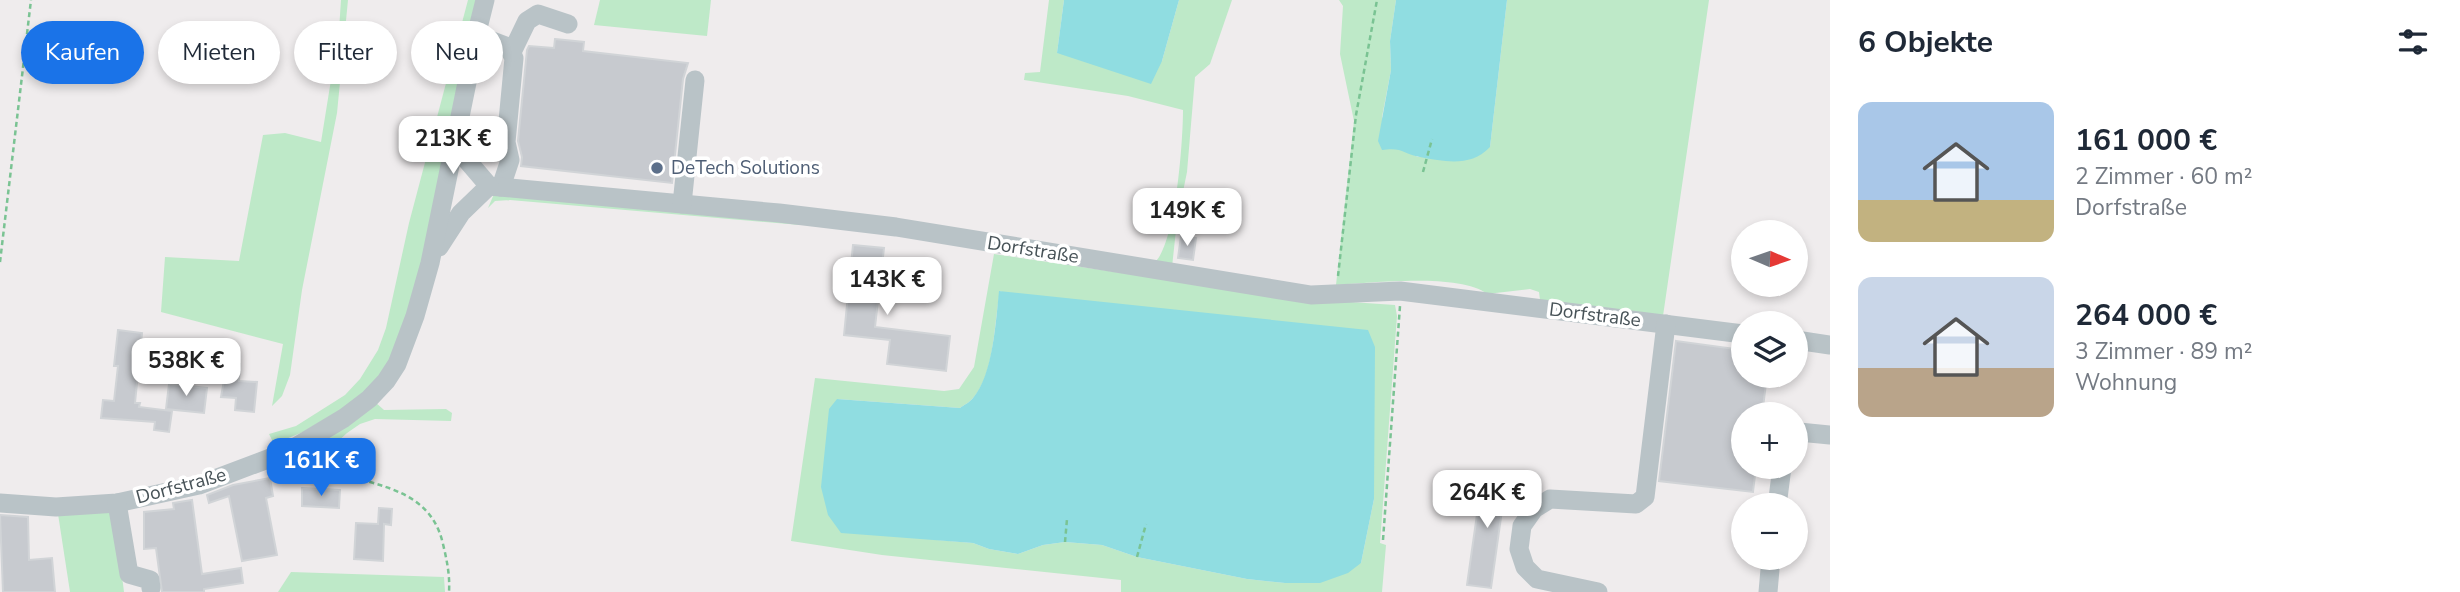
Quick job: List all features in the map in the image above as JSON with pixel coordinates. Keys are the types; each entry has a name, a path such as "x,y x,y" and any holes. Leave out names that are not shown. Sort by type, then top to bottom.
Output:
{"street":[{"name":"Dorfstraße","path":"480,21 485,0"},
{"path":"512,52 527,21 538,15 568,24"},
{"path":"457,140 465,158 495,187 510,160 506,142 515,65 512,52 503,45"},
{"path":"682,204 695,80"},
{"name":"Dorfstraße","path":"0,503 56,507 117,503 199,485 289,451 344,418 369,399 397,364 415,316 430,263 467,84"},
{"name":"Dorfstraße","path":"430,263 453,223 495,187 779,213 896,228 1311,295 1400,291 1731,332"},
{"path":"1598,592 1537,579 1525,567 1519,549 1522,526 1534,509 1550,499 1636,505 1645,497 1667,324"},
{"path":"1808,342 1830,345"},
{"path":"1808,433 1830,435"},
{"name":"Dorfstraße","path":"117,503 129,574 150,579 151,588"},
{"path":"1768,592 1770,570"}],"path":[{"path":"0,262 31,0"},
{"path":"1336,294 1356,115 1377,0"},
{"path":"1423,172 1432,139"},
{"path":"1383,540 1400,291"},
{"path":"289,451 320,468 412,497 427,510 439,526 450,573 449,592"},
{"path":"1065,542 1067,519"},
{"path":"1137,557 1146,524"}],"green space":[{"path":"341,0 348,0 346,21 340,21"},
{"path":"468,0 478,0 474,21 462,21"},
{"path":"600,0 711,0 707,36 594,25"},
{"path":"1049,0 1064,0 1057,53 1162,61 1179,0 1232,0 1210,64 1195,77 1187,172 1177,221 1172,267 1156,261 1169,233 1173,212 1180,166 1183,110 1128,96 1024,80 1025,73 1040,72"},
{"path":"1339,0 1396,0 1390,41 1391,70 1382,117 1398,148 1418,157 1490,147 1507,0 1709,0 1663,316 1540,300 1539,292 1530,289 1487,294 1457,283 1437,281 1336,285 1354,121 1340,54 1343,6"},
{"path":"330,84 340,84 337,113 302,290 290,375 282,396 272,406 283,344 161,312 165,257 239,261 263,135 285,133 321,142"},
{"path":"446,84 460,84 419,277 390,362 362,397 303,432 274,444 269,434 296,426 345,395 360,379 378,350 386,328 409,223"},
{"path":"494,194 800,222 800,225 510,200 495,201 488,208"},
{"path":"994,254 1291,298 1395,305 1397,316 1380,543 1386,545 1382,592 1121,592 1121,580 882,555 791,541 815,378 944,391 959,389 974,367","holes":["1000,291 1373,460 1374,499 1361,563 1285,583 1247,579 1137,557 1102,545 1065,542 1043,545 1018,554 973,543 937,540 837,399 960,408 973,398 986,375"]},
{"path":"375,402 384,410 446,409 452,413 451,421 375,419 360,424 347,433 316,461 313,452 315,444"},
{"path":"110,510 114,514 124,592 70,592 58,514"},
{"path":"291,572 444,577 445,592 278,592"}],"water":[{"path":"1064,0 1179,0 1162,61 1151,84 1057,53"},
{"path":"1396,0 1507,0 1490,147 1475,158 1449,161 1420,157 1399,150 1382,150 1378,141 1391,70 1390,41"},
{"path":"999,291 1368,330 1375,347 1374,499 1361,563 1348,573 1320,583 1285,583 1247,579 1137,557 1102,545 1065,542 1043,545 1018,554 973,543 841,533 828,515 821,487 829,409 837,399 960,408 973,398 985,376 995,332"}],"building":[{"path":"555,39 584,42 583,51 688,63 683,79 672,183 521,166 518,141 527,50 529,46 554,48"},
{"path":"1181,236 1196,238 1193,260 1178,258"},
{"path":"853,245 884,248 875,327 950,336 946,371 887,364 890,340 844,335"},
{"path":"118,330 142,333 135,403 140,403 139,407 172,411 169,432 154,430 155,422 101,418 103,400 114,401"},
{"path":"1676,341 1731,348 1731,388 1765,388 1764,402 1731,402 1731,479 1755,479 1753,492 1659,481"},
{"path":"227,363 240,364 239,381 257,382 254,412 235,410 236,398 221,397"},
{"path":"169,384 207,388 204,413 166,409"},
{"path":"1483,472 1507,475 1491,588 1467,585"},
{"path":"270,478 273,496 266,498 277,555 242,561 229,496 209,503 207,495 233,485"},
{"path":"302,488 340,490 339,508 302,506"},
{"path":"192,500 202,574 241,568 243,583 204,589 204,592 162,592 156,548 144,549 144,512 174,509 173,503"},
{"path":"379,508 392,509 391,525 384,524 383,561 354,559 356,523 378,524"},
{"path":"0,515 28,517 29,560 52,558 55,592 3,592"}],"place":[{"name":"DeTech Solutions","path":"657,168"}]}
